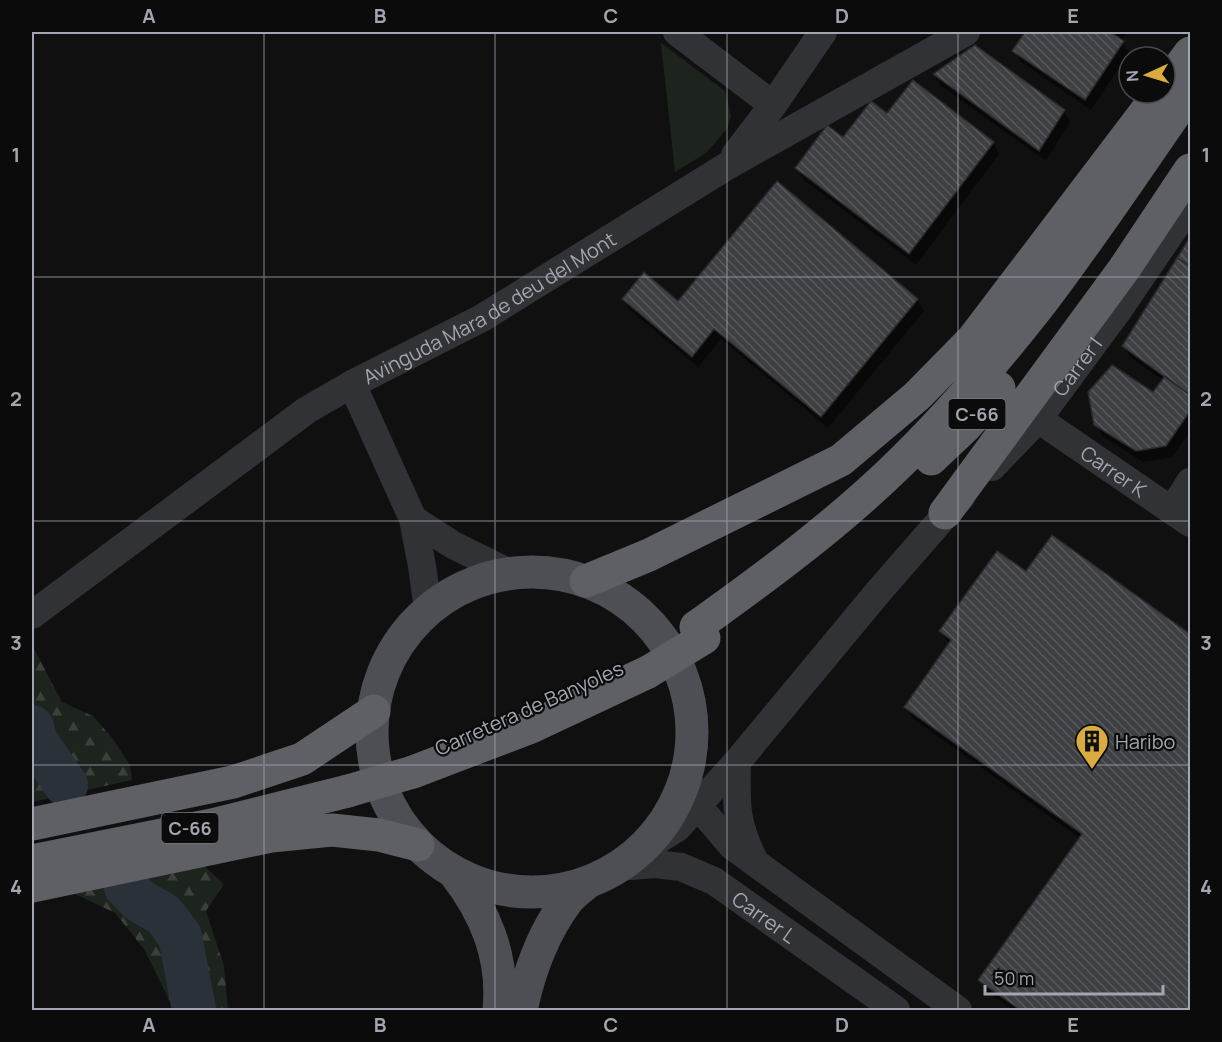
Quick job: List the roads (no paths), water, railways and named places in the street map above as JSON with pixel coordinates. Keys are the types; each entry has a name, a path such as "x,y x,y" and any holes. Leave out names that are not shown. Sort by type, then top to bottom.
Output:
{"highway":[{"path":"1177,71 1191,52"},
{"name":"Carretera de Banyoles","path":"346,785 531,727 700,632 839,519 900,463 980,377 1042,302 1191,92"},
{"path":"586,581 649,555 841,460 909,403 972,339 1151,105"},
{"name":"C-66","path":"700,632 807,567 862,524 966,426 1062,311 1191,131"},
{"path":"945,513 1124,269 1191,170"},
{"path":"32,824 243,778 302,759 374,711"},
{"name":"C-66","path":"32,847 346,785"},
{"name":"C-66","path":"32,861 212,825 346,785"},
{"path":"32,886 272,836 332,830 379,835 418,844"}],"main road":[{"path":"521,1011 527,986 544,940 568,900 588,882 629,859 659,830 675,805 692,790 691,717 686,687 675,659 659,634 638,612 614,594 586,581 561,574 536,571 510,573 467,585 428,610 402,639 383,673 374,711 373,748 381,783 396,816 418,844 453,871 485,885 519,892 554,891 588,882"},
{"path":"453,871 481,914 495,946 501,992 499,1011"}],"street":[{"path":"677,32 773,105"},
{"path":"727,166 773,105 823,32"},
{"name":"Avinguda Mara de deu del Mont","path":"32,615 307,410 352,384 482,318 727,166 966,32"},
{"name":"Carrer I","path":"692,790 737,762 945,513 1028,431 1117,312 1191,205"},
{"path":"352,384 413,519 428,610"},
{"name":"Carrer K","path":"1038,419 1182,516"},
{"path":"1182,516 1191,482"},
{"path":"413,519 453,545 510,573"},
{"name":"Carrer L","path":"737,762 736,808 743,837 756,864"},
{"name":"Carrer L","path":"692,790 704,813 732,846 958,1011"},
{"name":"Carrer L","path":"629,859 681,867 714,881 896,1011"}],"waterway":[{"path":"32,727 35,740 66,785"},
{"path":"126,887 140,901 163,914 180,936 194,1010"}],"place":[{"name":"Haribo","path":"1092,770"}]}
